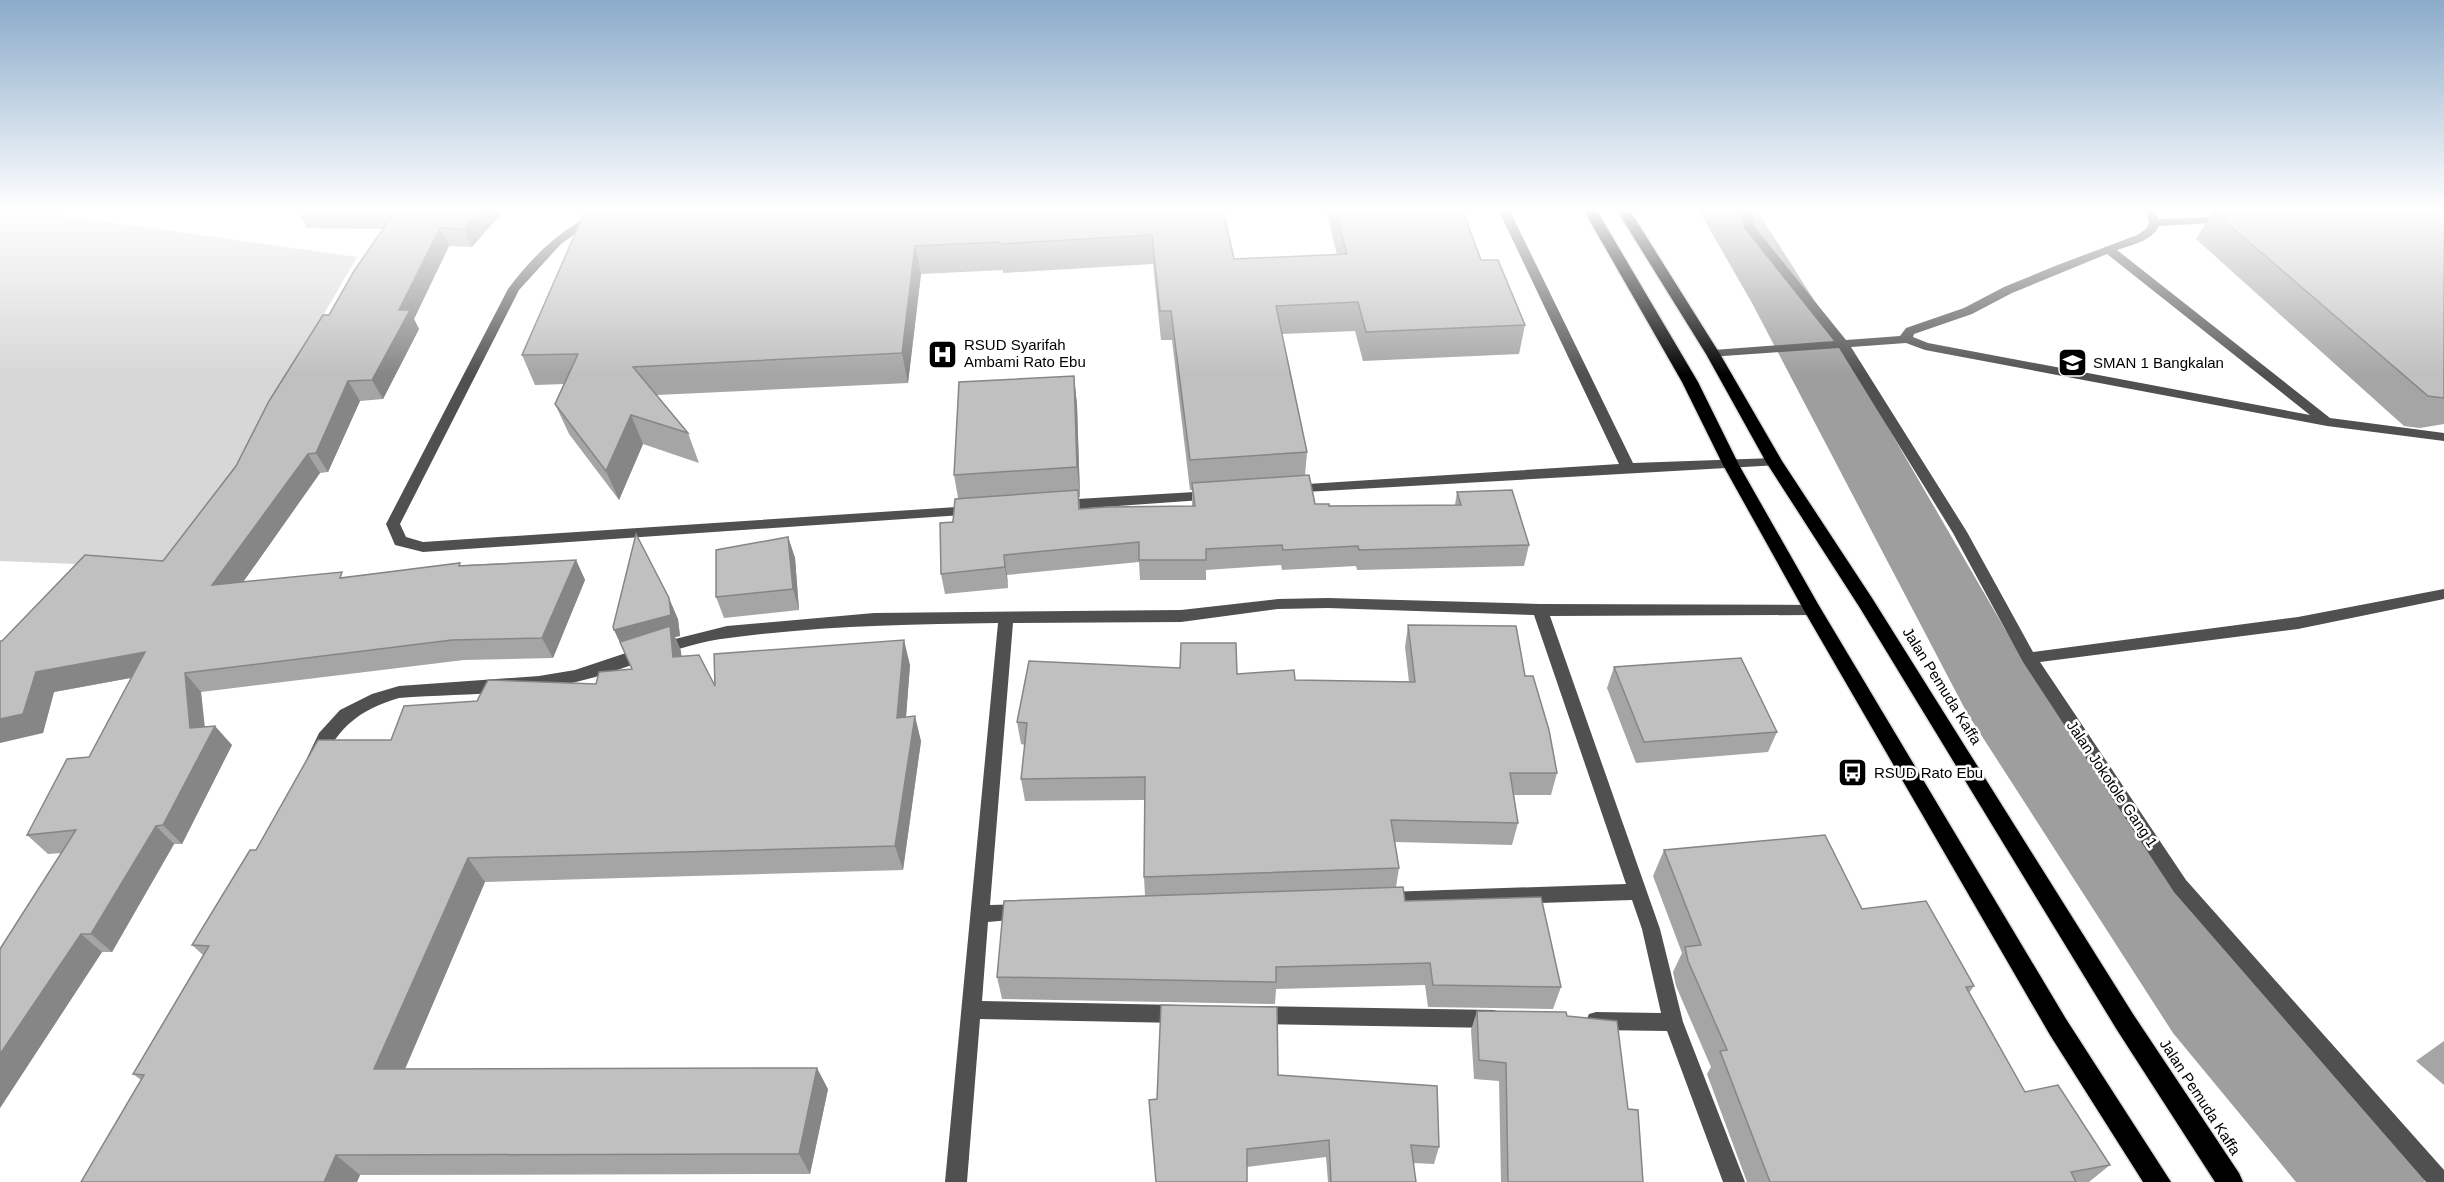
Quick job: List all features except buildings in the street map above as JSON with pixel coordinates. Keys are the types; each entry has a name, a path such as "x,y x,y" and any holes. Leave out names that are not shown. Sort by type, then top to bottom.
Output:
{"highway":[{"path":"1621,264 1690,382 1731,465 1812,609 2058,1027 2158,1182"},
{"name":"Jalan Pemuda Kaffa","path":"1657,264 1713,354 1774,462 1866,603 2126,1022 2230,1182"}],"street":[{"path":"533,264 514,289 393,524 400,542 423,547 984,510"},
{"path":"1530,264 1628,468"},
{"name":"Jalan Jokotole Gang 1","path":"1776,264 1835,344 1960,532 2029,658 2180,886 2440,1182"},
{"path":"1907,339 1906,335 1910,331 1968,311 2008,290 2071,264"},
{"path":"2127,264 2327,422"},
{"path":"1713,354 1907,339 1925,346 2327,422 2444,437"},
{"path":"1282,491 1628,468 1774,462"},
{"path":"1043,507 1222,495"},
{"path":"2029,658 2298,623 2444,594"},
{"path":"308,769 325,738 346,715 372,700 399,692 539,682 576,676 689,640 762,628 874,619 1180,616 1278,604 1328,603 1540,610 1812,609"},
{"path":"1540,610 1651,929 1673,1022 1734,1182"},
{"path":"956,1182 1006,617"},
{"path":"1363,900 1638,892"},
{"path":"980,914 1040,912"},
{"path":"972,1010 1198,1014"},
{"path":"1233,1015 1518,1020"},
{"path":"1578,1020 1673,1022"}],"shaded area":[{"path":"0,264 353,264 176,568 0,561"}],"waterway":[{"path":"1760,264 1997,690 2209,999 2369,1182"}],"place":[{"name":"RSUD Syarifah Ambami Rato Ebu","path":"943,354"},
{"name":"SMAN 1 Bangkalan","path":"2072,363"},
{"name":"RSUD Rato Ebu","path":"1853,773"}]}
